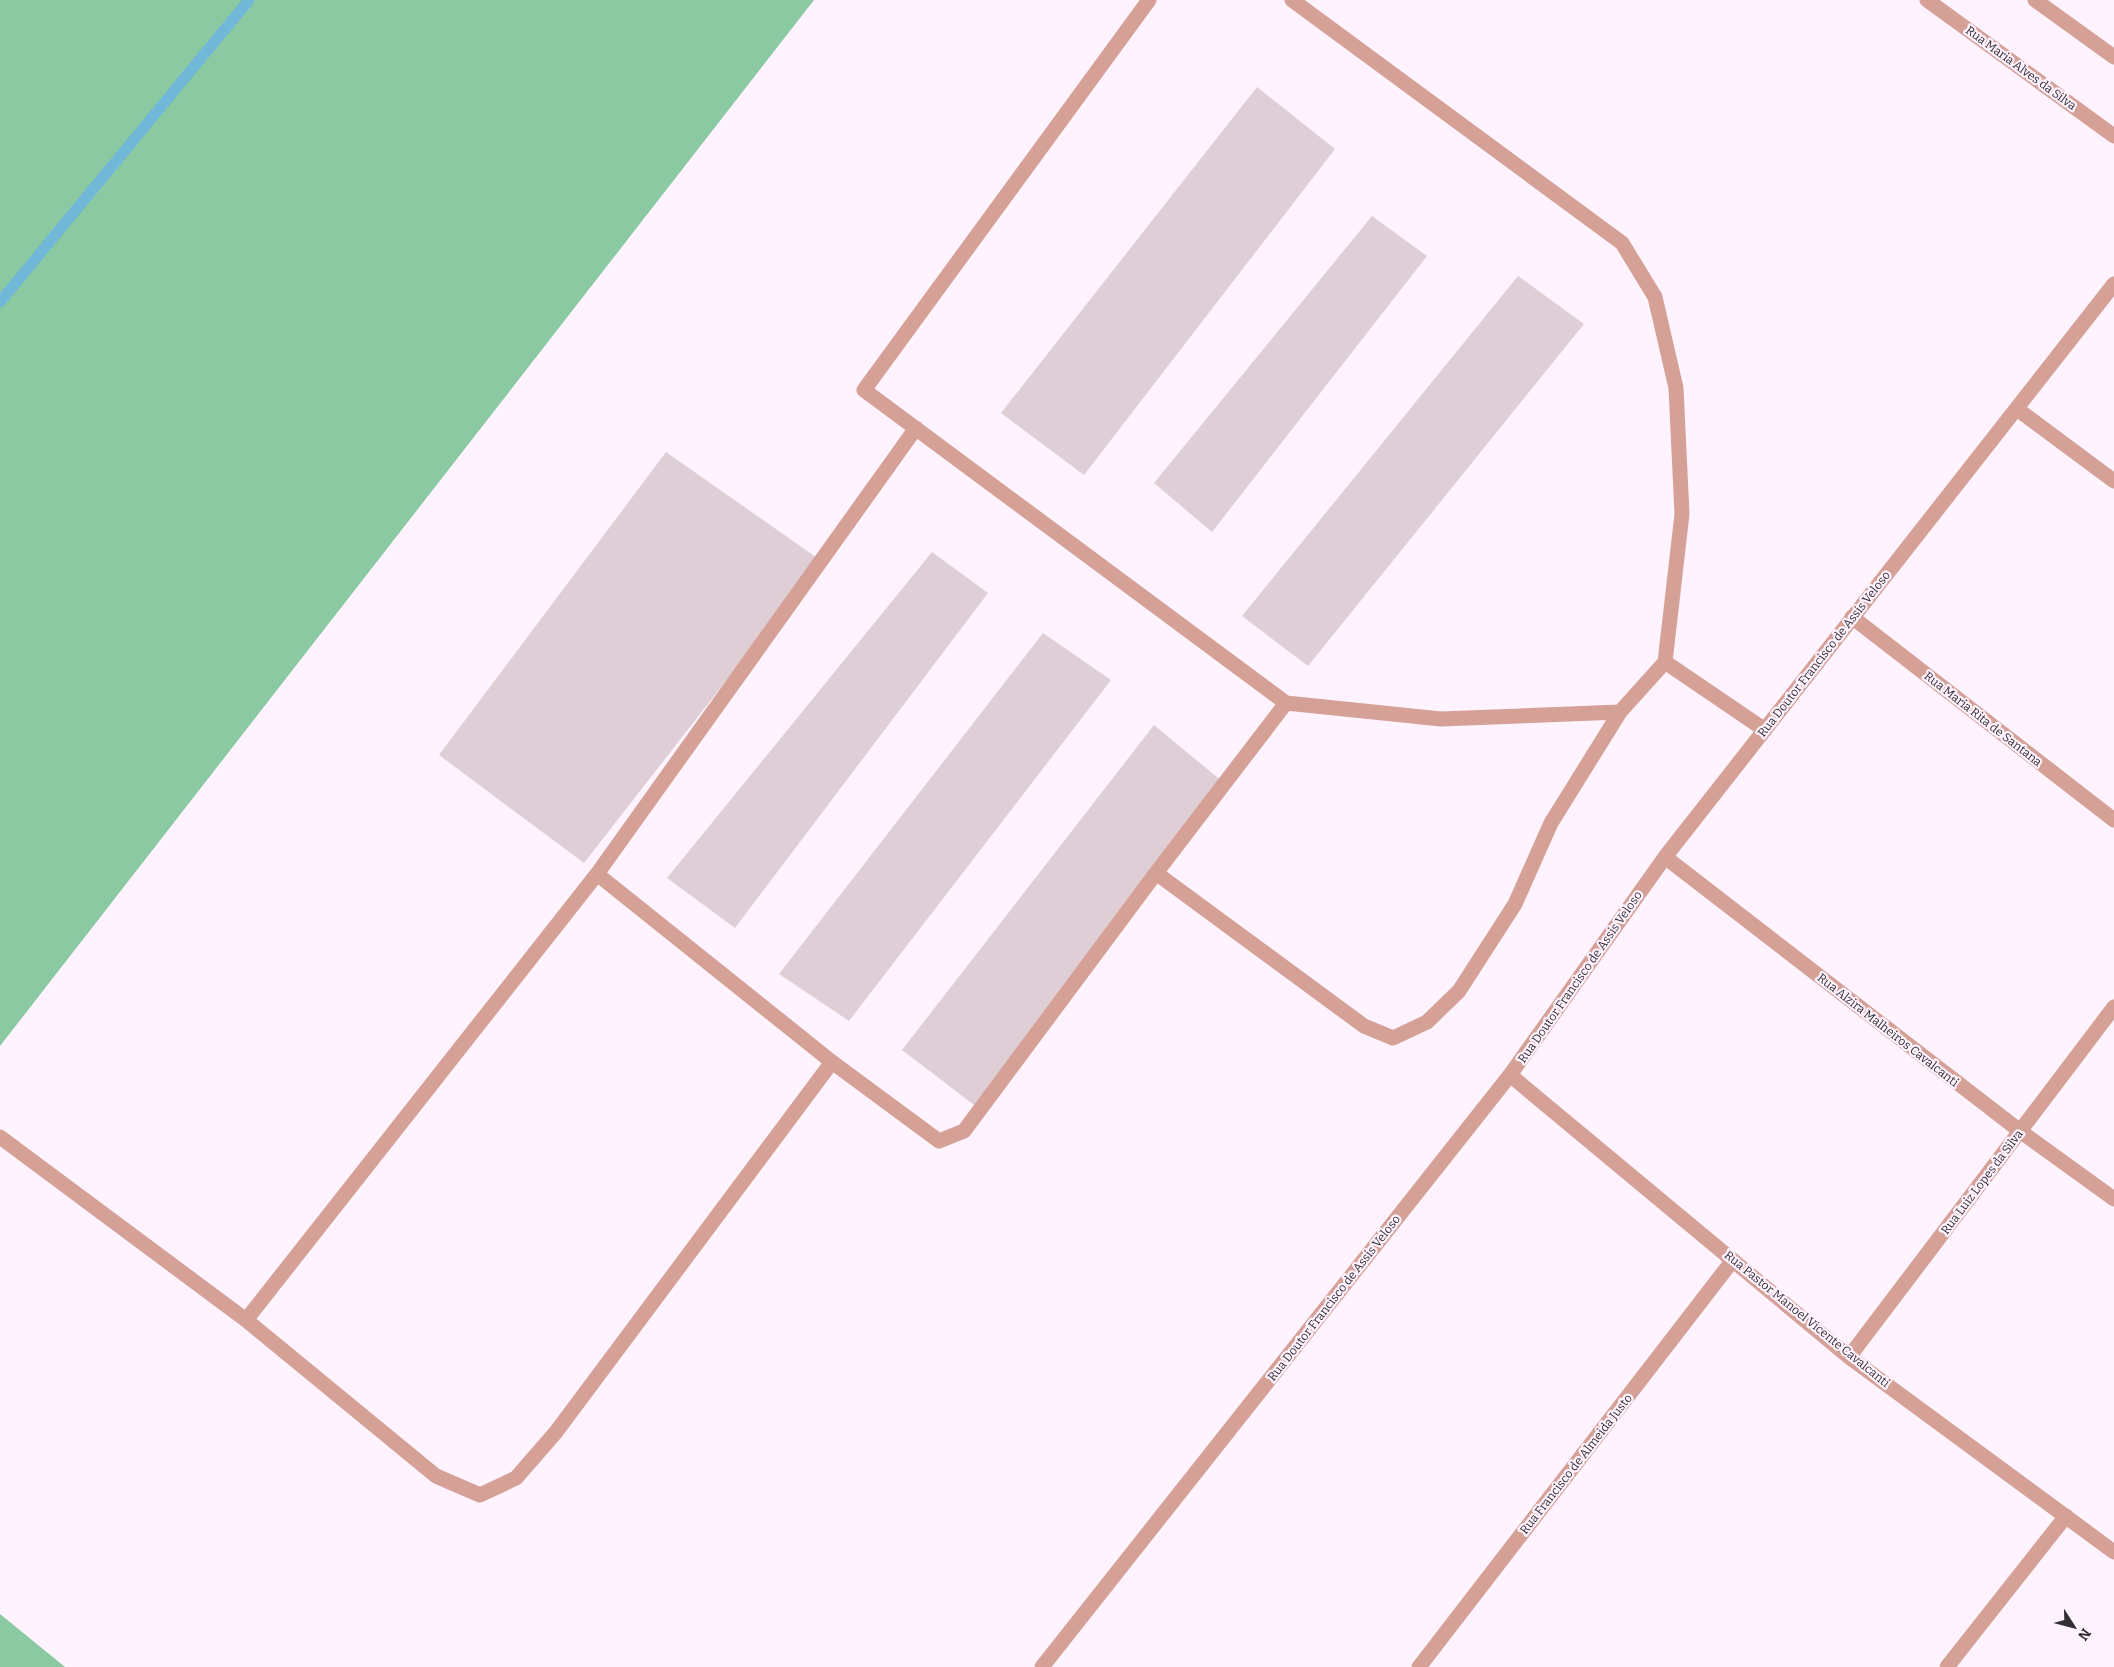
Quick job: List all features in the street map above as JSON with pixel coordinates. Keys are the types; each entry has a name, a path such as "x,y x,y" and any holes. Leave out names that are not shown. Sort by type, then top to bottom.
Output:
{"street":[{"path":"1149,0 864,390 1286,703 1441,719 1620,712"},
{"path":"1156,872 1364,1026 1393,1038 1427,1022 1460,991 1515,904 1551,823 1620,712 1665,662 1682,514 1676,388 1655,297 1622,243 1292,0"},
{"name":"Rua Maria Alves da Silva","path":"1927,0 2114,136"},
{"path":"2035,0 2114,57"},
{"name":"Rua Doutor Francisco de Assis Veloso","path":"1042,1667 1510,1075 1665,858 2114,284"},
{"path":"2017,409 2114,482"},
{"path":"246,1320 596,874 916,428"},
{"name":"Rua Maria Rita de Santana","path":"1852,617 2114,820"},
{"path":"1665,662 1765,730"},
{"path":"596,874 832,1062 939,1141 964,1131 1156,872 1286,703"},
{"name":"Rua Alzira Malheiros Cavalcanti","path":"1665,858 2020,1131 2114,1199"},
{"name":"Rua Luiz Lopes da Silva","path":"1849,1356 2114,1007"},
{"path":"0,1137 246,1320 436,1476 480,1495 516,1478 556,1432 832,1062"},
{"name":"Rua Pastor Manoel Vicente Cavalcanti","path":"1510,1075 1849,1356 2114,1552"},
{"name":"Rua Francisco de Almeida Justo","path":"1419,1667 1733,1260"},
{"path":"1947,1667 2066,1516"}],"green space":[{"path":"0,0 814,0 0,1046"},
{"path":"0,1614 65,1667 0,1667"}],"building":[{"path":"1257,87 1335,149 1084,475 1001,413"},
{"path":"1372,216 1427,256 1212,532 1154,483"},
{"path":"1518,276 1584,324 1308,666 1242,616"},
{"path":"666,452 820,560 584,863 439,755"},
{"path":"932,552 988,593 735,928 667,878"},
{"path":"1043,633 1111,680 849,1021 779,974"},
{"path":"1154,725 1223,782 978,1108 902,1050"}],"waterway":[{"path":"0,302 249,0"}]}
